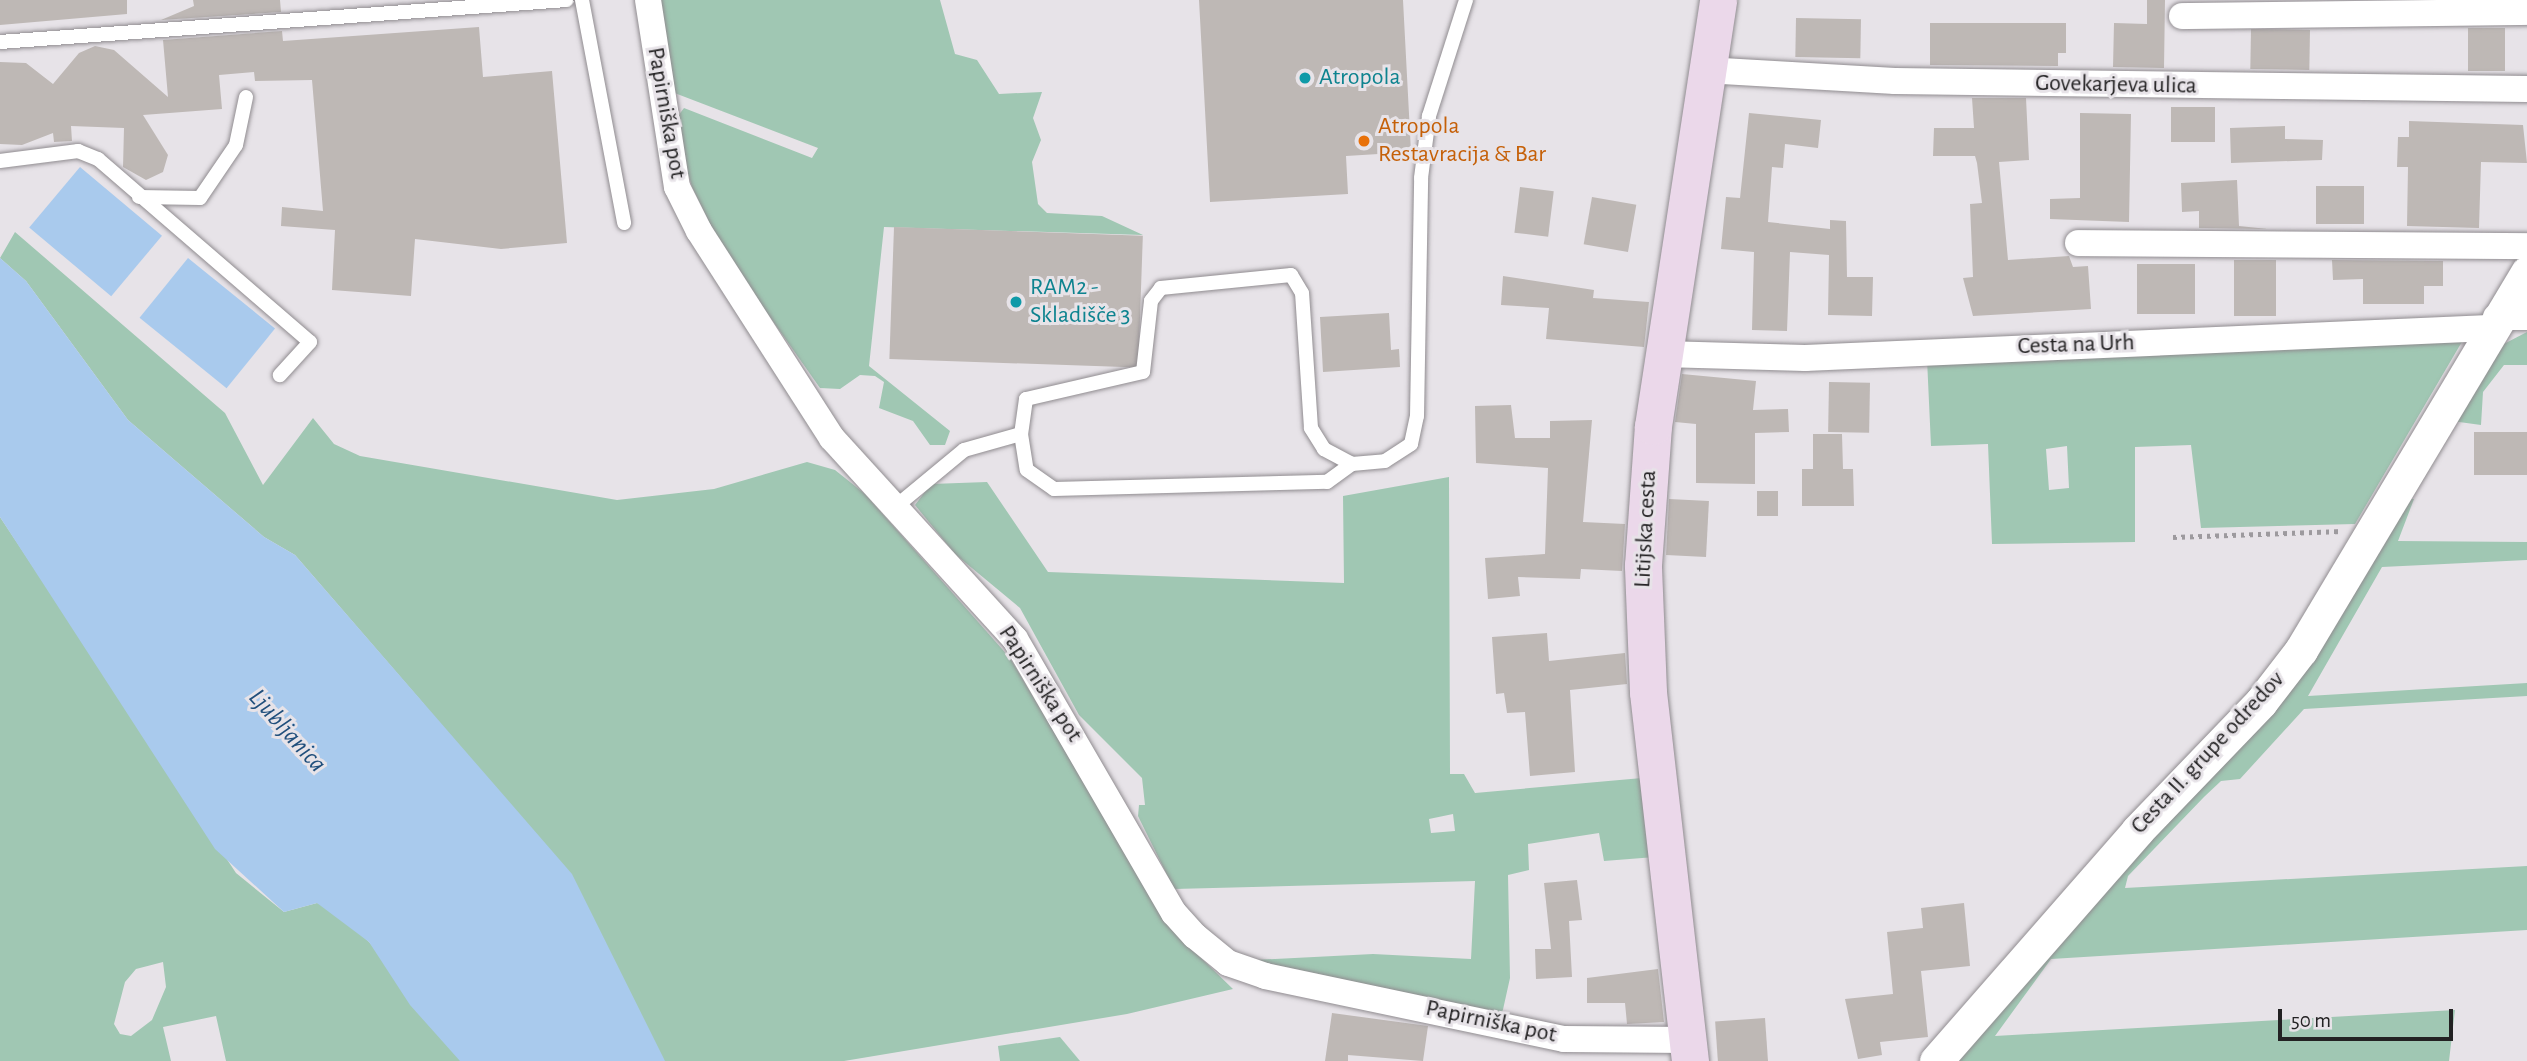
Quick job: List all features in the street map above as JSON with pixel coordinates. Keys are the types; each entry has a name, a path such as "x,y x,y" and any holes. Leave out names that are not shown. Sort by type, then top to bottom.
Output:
{"main road":[{"name":"Litijska cesta","path":"1689,1051 1642,614 1663,354 1718,0"}],"street":[{"name":"Papirniška pot","path":"648,0 677,187 764,340 832,438 1015,639 1174,913 1228,963 1564,1039 1689,1051"},
{"path":"2182,16 2527,12"},
{"name":"Govekarjeva ulica","path":"1705,70 1895,81 2527,89"},
{"path":"2078,243 2527,246"},
{"name":"Cesta II. grupe odredov","path":"1936,1061 2118,852 2261,702 2301,650 2368,536 2504,320 2527,272"},
{"name":"Cesta na Urh","path":"1663,354 1805,358 2504,320"}],"lane":[{"path":"0,41 566,0"},
{"path":"582,0 624,223"},
{"path":"1352,464 1324,449 1311,428 1302,293 1291,275 1161,288 1151,301 1143,372 1027,399 1021,434 1027,470 1054,489 1327,482 1352,464 1385,461 1411,444 1418,416 1421,178 1429,116 1466,0"},
{"path":"139,197 200,198 236,145 246,97"},
{"path":"0,161 78,151 98,159 310,342 280,375"},
{"path":"894,508 964,450 1021,434"}],"path":[{"path":"2174,537 2333,529 2368,536"}],"green space":[{"path":"660,0 940,0 955,54 977,60 999,94 1042,92 1033,118 1041,140 1032,162 1038,204 1047,213 1102,216 1143,235 884,227 869,366 950,431 945,445 930,445 913,421 879,408 884,382 875,376 860,375 840,389 820,388 724,252 692,187 679,142 678,116 684,108 812,158 818,148 672,92"},
{"path":"15,232 225,413 263,485 313,418 334,444 360,456 617,500 714,489 807,462 835,470 865,494 1010,658 1171,929 1233,989 1127,1014 844,1061 650,1061 423,703 295,555 264,537 128,420 26,281 0,258"},
{"path":"2527,332 2527,365 2504,365 2483,392 2481,425 2452,421 2498,347"},
{"path":"2463,340 2355,524 2201,528 2191,445 2135,447 2135,542 1992,544 1988,444 1931,446 1927,359","holes":["2067,446 2069,488 2049,490 2046,449"]},
{"path":"1449,477 1450,774 1464,774 1475,793 1642,778 1655,857 1604,861 1599,833 1528,844 1529,870 1508,875 1510,978 1502,1014 1253,960 1373,954 1471,959 1475,881 1174,889 1138,816 1139,805 1145,805 1142,778 1079,715 1020,608 955,554 915,505 931,484 987,482 1048,572 1344,583 1343,496","holes":["1453,814 1455,831 1431,833 1429,819"]},
{"path":"2404,499 2414,499 2398,541 2527,542 2527,560 2382,567 2308,696 2527,683 2527,696 2304,709 2240,779 2221,781 2204,797 2128,876 2125,888 2527,866 2527,930 2051,959 1995,1036 2455,1010 2449,1061 1951,1061"},
{"path":"0,517 236,873 284,912 317,903 330,907 369,942 473,1061 226,1061 216,1016 163,1027 171,1061 0,1061","holes":["163,962 166,987 152,1020 131,1036 120,1034 114,1024 125,982 136,969"]},
{"path":"1060,1037 1080,1061 1000,1061 998,1046"}],"water":[{"path":"80,167 162,236 111,296 29,228"},
{"name":"Ljubljanica","path":"0,258 26,281 128,420 264,537 295,555 572,874 665,1061 460,1061 410,1005 369,942 317,903 284,912 215,849 0,517"},
{"path":"188,258 275,328 227,388 140,318"}],"building":[{"path":"0,0 127,0 127,14 0,25"},
{"path":"193,0 280,0 281,12 161,20 194,6"},
{"name":"Atropola","path":"1199,0 1403,0 1411,152 1346,156 1348,194 1210,202"},
{"path":"2147,0 2165,0 2164,68 2113,67 2114,23 2147,24"},
{"path":"1796,18 1861,19 1860,58 1795,57"},
{"path":"1930,23 2066,23 2066,53 2058,53 2058,66 1930,65"},
{"path":"479,27 483,77 552,71 567,243 501,249 415,239 411,296 332,290 335,230 281,226 282,207 323,211 312,80 255,81 254,72 219,75 222,109 143,115 168,155 163,172 146,180 123,167 124,128 71,126 72,141 54,142 53,133 22,145 0,144 0,62 26,63 53,84 79,53 95,46 114,50 168,97 163,40 282,31 283,41"},
{"path":"2468,28 2505,28 2505,71 2468,71"},
{"path":"2251,29 2310,30 2309,70 2250,69"},
{"path":"1972,98 2026,98 2029,160 1999,162 2008,260 2069,256 2073,267 2088,266 2091,309 1973,316 1963,278 1973,277 1970,204 1982,203 1977,163 1975,156 1933,156 1934,128 1974,128"},
{"path":"2171,107 2215,107 2215,142 2171,142"},
{"path":"1749,113 1821,120 1818,148 1785,144 1783,168 1772,167 1768,222 1830,229 1830,220 1846,221 1847,277 1873,277 1872,316 1828,315 1829,255 1790,252 1787,331 1752,330 1754,252 1721,249 1726,197 1740,198"},
{"path":"2080,113 2131,114 2129,222 2050,219 2050,199 2080,198"},
{"path":"2409,121 2523,125 2527,163 2481,162 2479,228 2407,226 2408,167 2397,167 2398,137 2409,137"},
{"path":"2285,126 2285,139 2323,140 2322,160 2231,163 2230,128"},
{"path":"2237,180 2239,226 2268,229 2199,228 2199,211 2182,212 2181,183"},
{"path":"2316,186 2364,186 2364,224 2316,224"},
{"path":"1520,187 1554,191 1548,237 1514,233"},
{"path":"1592,197 1636,205 1628,252 1584,244"},
{"name":"RAM2 - Skladišče 3","path":"894,227 1143,236 1138,368 889,359"},
{"path":"2234,260 2276,260 2276,316 2234,316"},
{"path":"2332,260 2443,261 2443,286 2424,286 2424,304 2363,304 2363,279 2333,280"},
{"path":"2137,264 2195,264 2195,314 2137,314"},
{"path":"1503,276 1594,290 1593,298 1649,302 1644,347 1546,339 1549,308 1501,305"},
{"path":"1389,313 1391,350 1399,349 1400,367 1323,372 1320,317"},
{"path":"1682,374 1756,381 1753,410 1788,409 1789,432 1755,433 1755,484 1696,483 1696,424 1675,422"},
{"path":"1829,382 1870,383 1869,433 1828,432"},
{"path":"1511,405 1515,438 1550,438 1550,421 1592,420 1583,522 1625,524 1622,571 1581,569 1580,579 1518,577 1520,596 1488,599 1485,558 1545,554 1548,468 1476,463 1475,406"},
{"path":"2474,432 2527,432 2527,475 2474,475"},
{"path":"1813,434 1842,434 1843,469 1853,469 1854,506 1802,506 1802,469 1813,469"},
{"path":"1757,491 1778,491 1778,516 1757,516"},
{"path":"1669,499 1709,501 1706,557 1666,555"},
{"path":"1547,633 1549,661 1625,653 1627,684 1570,690 1575,772 1530,776 1525,712 1507,713 1504,693 1496,694 1492,637"},
{"path":"1577,880 1582,920 1569,921 1572,977 1536,979 1535,949 1551,949 1544,883"},
{"path":"1964,903 1970,966 1921,971 1928,1037 1880,1042 1882,1055 1858,1059 1845,999 1893,994 1887,932 1923,928 1921,908"},
{"path":"1658,969 1664,1022 1627,1024 1625,1003 1587,1003 1587,978"},
{"path":"1332,1013 1428,1026 1423,1061 1348,1055 1348,1061 1325,1061"},
{"path":"1765,1018 1768,1061 1718,1061 1715,1021"}],"place":[{"name":"Atropola","path":"1305,78"},
{"name":"Atropola Restavracija & Bar","path":"1364,141"},
{"name":"RAM2 - Skladišče 3","path":"1016,302"}]}
